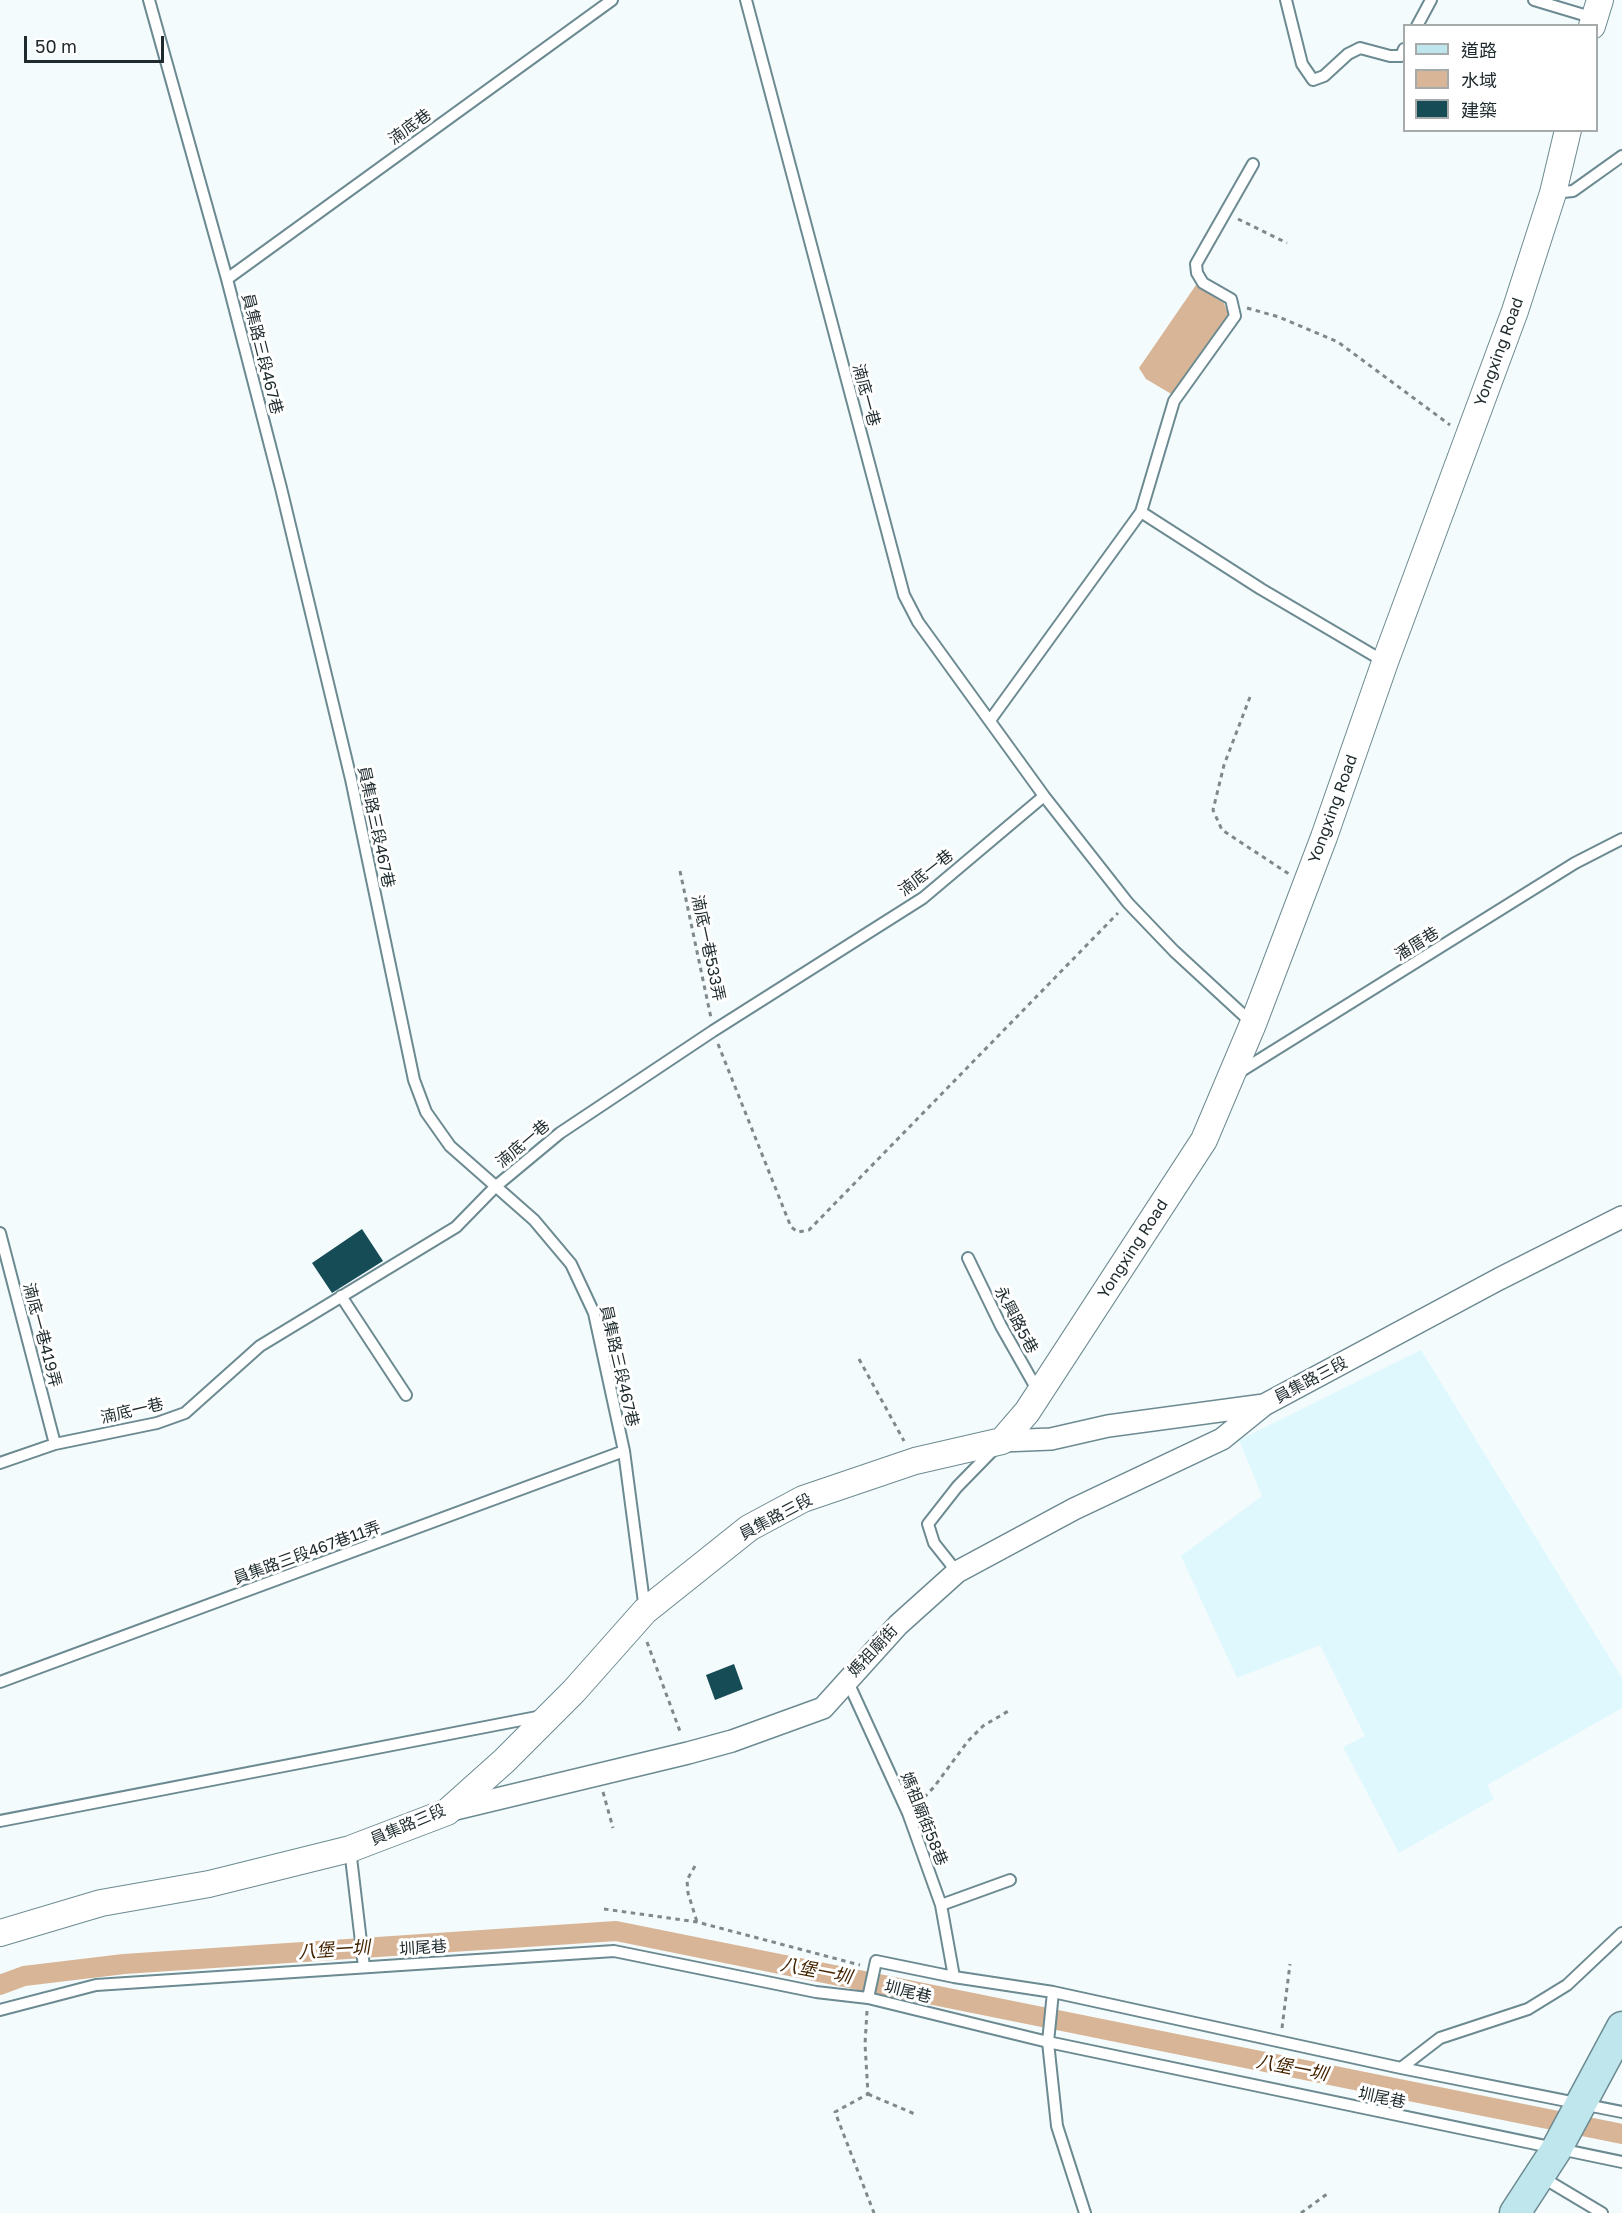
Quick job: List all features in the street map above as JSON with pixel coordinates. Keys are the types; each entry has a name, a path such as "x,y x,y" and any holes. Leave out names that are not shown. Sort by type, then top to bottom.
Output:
{"main road":[{"path":"1515,2213 1556,2150 1622,2027"}],"street":[{"name":"Yongxing Road","path":"1002,1441 1039,1394 1204,1140 1253,1024 1306,885 1385,662 1515,311 1553,193 1568,132"},
{"name":"員集路三段","path":"0,1933 101,1904 209,1884 350,1849 447,1812 504,1761 550,1715 645,1611 749,1528 803,1500 915,1461 1002,1441 1051,1439 1108,1426 1264,1405 1499,1279 1622,1217"},
{"name":"媽祖廟街","path":"447,1812 732,1741 823,1708 897,1625 957,1572 1074,1509 1222,1439 1264,1405"}],"lane":[{"name":"員集路三段467巷","path":"149,0 227,279 351,779 414,1080 426,1112 450,1146 534,1220 571,1264 594,1313 624,1451 645,1611"},
{"name":"湳底巷","path":"227,279 612,0"},
{"name":"湳底一巷","path":"746,0 904,595 918,622 991,719 1044,796 1128,903 1174,951 1253,1024"},
{"path":"1286,0 1302,64 1313,80 1324,76 1348,54 1360,48 1390,56 1401,56 1403,51"},
{"path":"1418,24 1431,0"},
{"path":"1534,0 1595,14"},
{"path":"1553,193 1573,191 1622,156"},
{"path":"991,719 1141,512 1174,400 1235,316 1231,299 1203,283 1197,273 1196,264 1253,164"},
{"path":"1141,512 1261,589 1385,662"},
{"name":"湳底一巷","path":"0,1463 55,1444 157,1423 184,1413 260,1346 456,1227 495,1187 560,1132 922,898 1044,796"},
{"name":"潘厝巷","path":"1230,1078 1575,863 1622,839"},
{"name":"湳底一巷419弄","path":"0,1233 55,1444"},
{"name":"永興路5巷","path":"968,1258 1001,1326 1039,1394"},
{"path":"341,1296 406,1395"},
{"path":"957,1572 934,1543 928,1524 957,1487 1002,1441"},
{"name":"員集路三段467巷11弄","path":"0,1682 624,1451"},
{"name":"媽祖廟街58巷","path":"847,1680 908,1813 941,1905 954,1977"},
{"path":"0,1821 550,1715"},
{"path":"350,1849 364,1967"},
{"path":"941,1905 1010,1880"},
{"path":"1401,2068 1440,2038 1528,2009 1567,1985 1622,1933"},
{"name":"圳尾巷","path":"0,2010 96,1985 614,1951 816,1992 868,1998 1048,2042 1622,2162"},
{"path":"868,1998 876,1960"},
{"name":"圳尾巷","path":"876,1960 954,1977 1053,1992 1401,2068 1622,2112"},
{"path":"1053,1992 1048,2042 1057,2126 1085,2213"},
{"path":"1540,2176 1602,2213"}],"path":[{"path":"1226,213 1287,243"},
{"path":"1234,305 1279,317 1338,342 1468,438"},
{"path":"1250,697 1224,765 1214,810 1222,830 1306,885"},
{"name":"湳底一巷533弄","path":"680,871 713,1031 791,1227 798,1232 809,1230 1128,903"},
{"path":"859,1359 915,1461"},
{"path":"645,1611 643,1632 688,1753"},
{"path":"908,1813 934,1787 968,1741 983,1726 1010,1710"},
{"path":"598,1774 613,1828"},
{"path":"695,1866 687,1880 688,1893 697,1922"},
{"path":"604,1909 697,1922 861,1965 876,1960"},
{"path":"1280,2042 1290,1964"},
{"path":"868,1998 865,2044 868,2094"},
{"path":"868,2094 917,2115"},
{"path":"868,2094 835,2112 874,2213"},
{"path":"1301,2213 1327,2194"}],"shaded area":[{"path":"1421,1350 1622,1678 1622,1708 1487,1785 1494,1799 1399,1853 1343,1747 1365,1736 1320,1645 1237,1678 1181,1556 1262,1496 1239,1440"}],"water":[{"path":"1196,285 1224,303 1229,317 1173,395 1146,379 1139,368"}],"building":[{"path":"362,1229 383,1261 332,1293 312,1263"},
{"path":"734,1664 743,1689 715,1700 706,1675"}],"waterway":[{"name":"八堡一圳","path":"0,1985 24,1976 124,1964 616,1931 1622,2134"}]}
